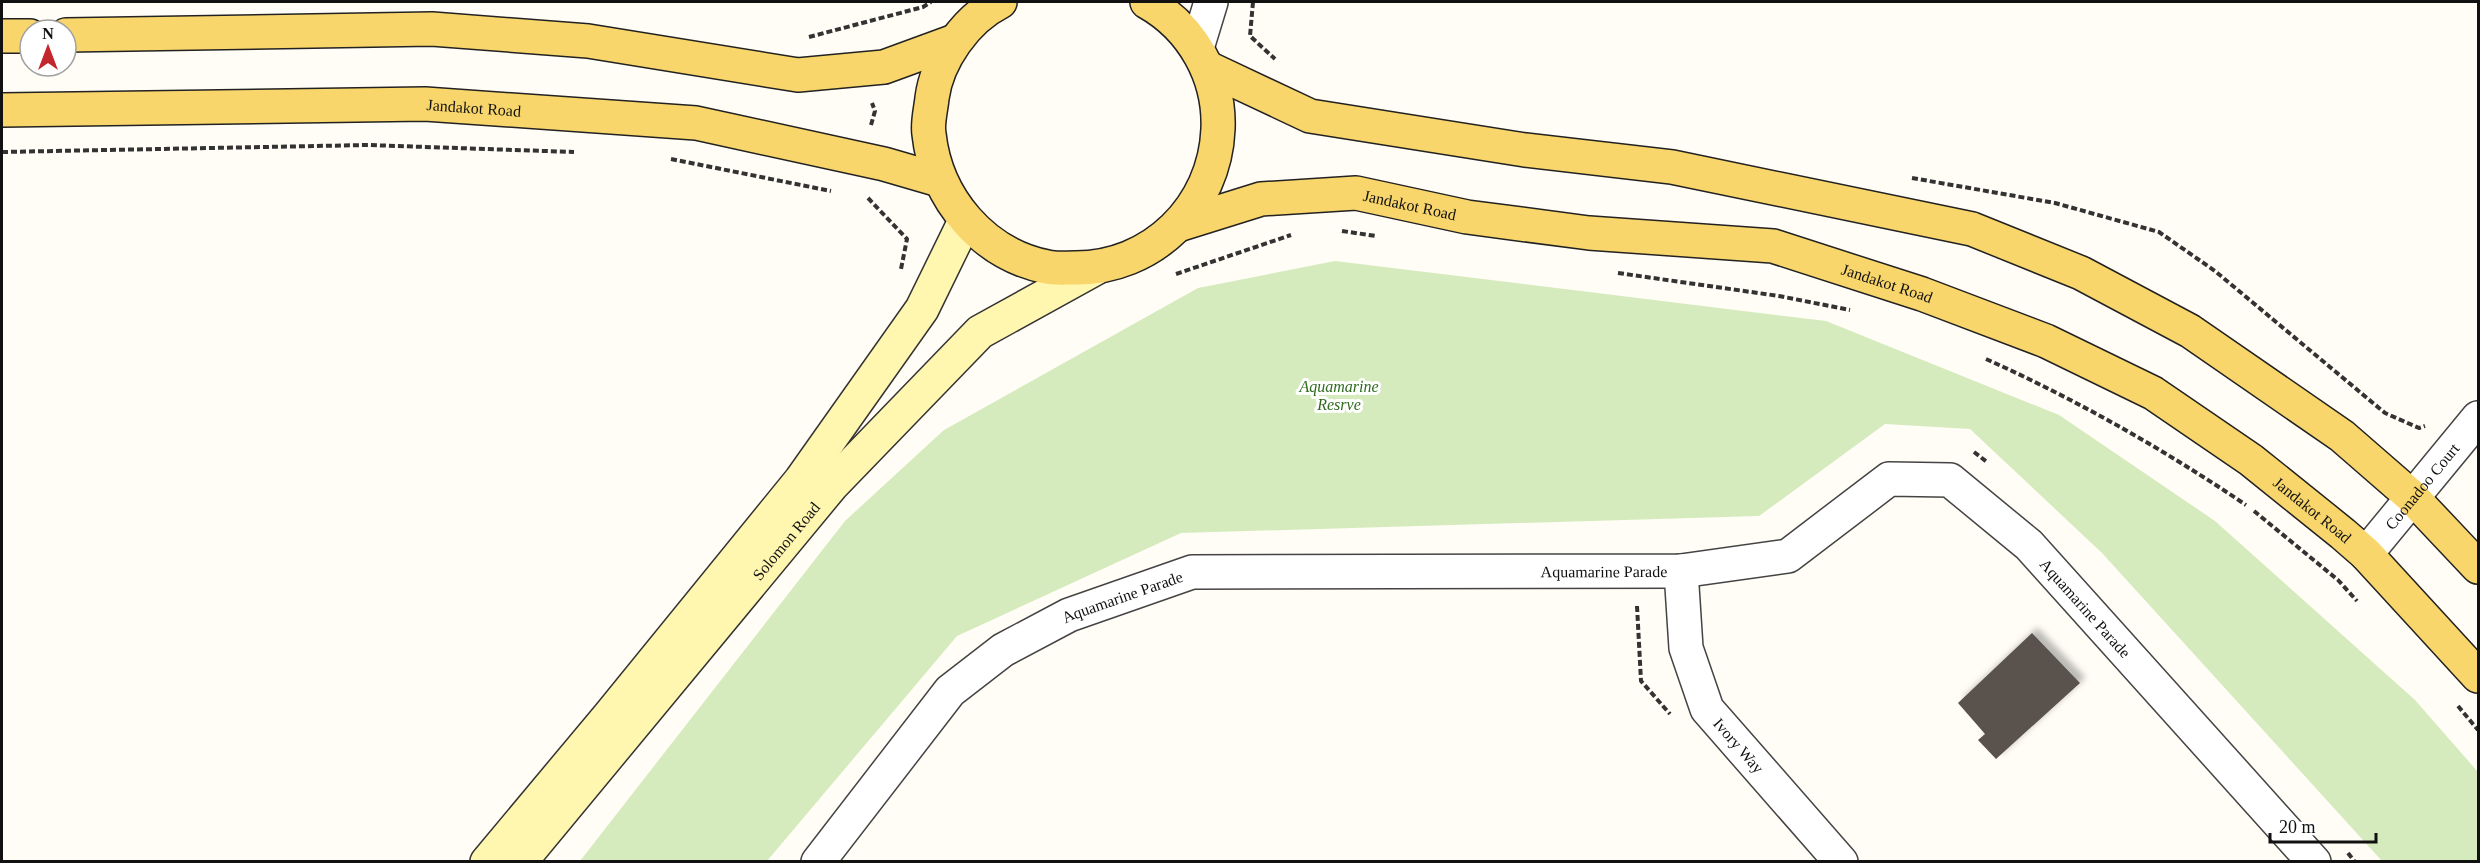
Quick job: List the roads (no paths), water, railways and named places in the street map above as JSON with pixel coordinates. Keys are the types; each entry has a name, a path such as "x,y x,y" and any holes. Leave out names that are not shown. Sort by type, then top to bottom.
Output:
{"main road":[{"path":"1000,2 988,7 954,41 934,85 928,133 939,180 965,221 1002,251 1048,268 1096,268 1142,253 1181,224 1204,189 1218,150 1219,108 1203,58 1166,12 1147,2"},
{"path":"78,35 432,29 588,41 798,75 884,67 954,41"},
{"path":"2,36 18,36"},
{"path":"1203,58 1310,116 1525,150 1672,167 1972,229 2081,273 2190,331 2342,436 2411,496 2478,567"},
{"name":"Jandakot Road","path":"2,110 426,104 696,123 862,159 939,180"},
{"name":"Jandakot Road","path":"1181,224 1261,199 1356,193 1467,217 1589,233 1773,246 1922,294 2046,341 2153,393 2251,460 2366,554 2478,676"},
{"name":"Solomon Road","path":"487,861 801,480 922,309 965,221"},
{"name":"Solomon Road","path":"520,861 832,484 980,332 1096,268"}],"street":[{"path":"1203,58 1212,2"},
{"name":"Coonadoo Court","path":"2366,554 2411,496 2478,418"},
{"name":"Aquamarine Parade","path":"818,861 950,691 1003,650 1069,615 1180,576 1204,572 1681,571 1788,556 1889,479 1950,480 2029,545 2314,861"},
{"name":"Ivory Way","path":"1681,571 1686,648 1707,709 1841,861"}],"park label":[{"name":"Aquamarine Resrve","path":"1339,395"}]}
